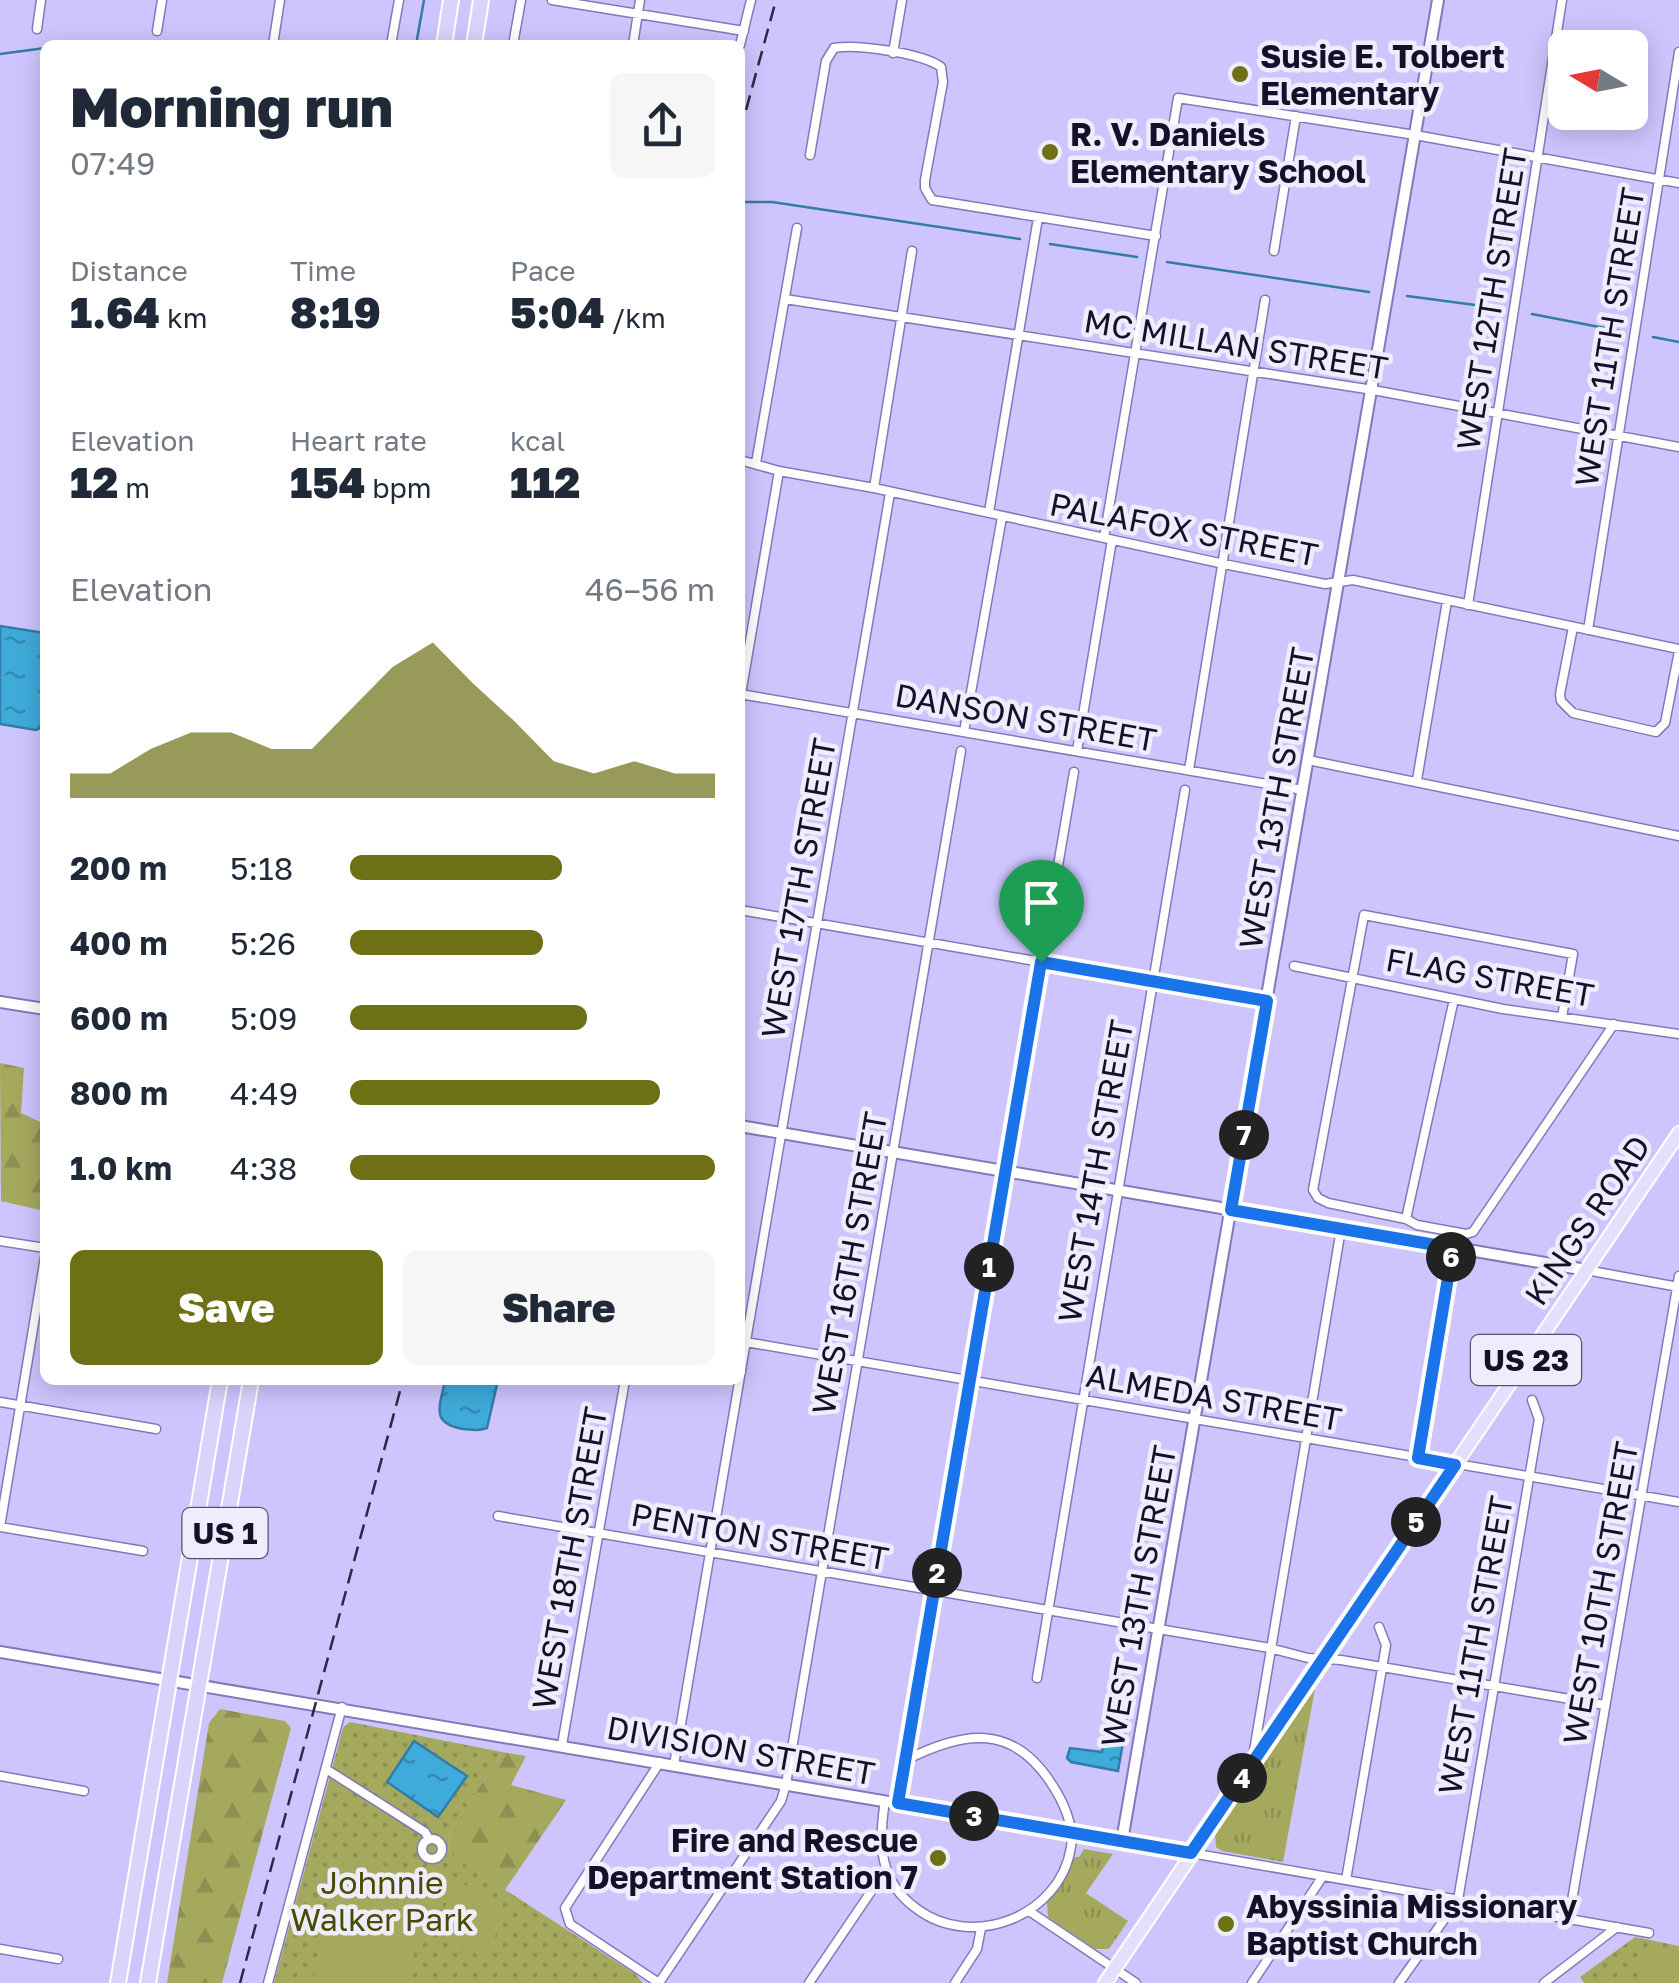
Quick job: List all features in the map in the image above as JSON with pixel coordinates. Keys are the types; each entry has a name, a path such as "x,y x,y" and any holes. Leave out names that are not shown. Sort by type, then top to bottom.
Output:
{"highway":[{"path":"445,40 451,0"},
{"path":"475,40 481,0"},
{"name":"US 1","path":"118,1983 219,1385"},
{"name":"US 1","path":"148,1983 250,1385"}],"main road":[{"name":"KINGS ROAD","path":"1105,1983 1679,1133"}],"street":[{"path":"37,29 41,0"},
{"path":"157,31 162,0"},
{"path":"275,40 280,0"},
{"path":"392,40 399,0"},
{"path":"514,40 521,0"},
{"path":"552,0 744,31"},
{"path":"634,40 640,0"},
{"path":"742,40 751,0"},
{"path":"892,52 902,0"},
{"name":"WEST 13TH STREET","path":"1122,1842 1438,0"},
{"name":"WEST 12TH STREET","path":"1468,605 1562,0"},
{"path":"810,155 826,60 834,48 926,59 941,67 943,82 924,180 928,195 938,203 1156,236"},
{"name":"WEST 11TH STREET","path":"1588,630 1679,52"},
{"path":"1078,751 1178,98 1415,134 1679,183"},
{"path":"1274,251 1296,116"},
{"path":"989,512 1038,218"},
{"path":"756,463 797,228"},
{"path":"874,488 912,251"},
{"name":"MC MILLAN STREET","path":"785,299 1373,390 1679,447"},
{"path":"1188,770 1264,300"},
{"name":"PALAFOX STREET","path":"745,461 1325,584 1353,580 1679,650"},
{"path":"745,667 779,471"},
{"name":"WEST 17TH STREET","path":"745,1330 890,492"},
{"path":"964,732 1002,518"},
{"path":"1417,780 1448,600"},
{"path":"1574,626 1560,694 1567,710 1656,732 1664,723 1679,650"},
{"name":"DANSON STREET","path":"745,697 1303,790"},
{"name":"WEST 16TH STREET","path":"659,1983 781,1801 786,1784 961,751"},
{"path":"1308,760 1679,836"},
{"path":"898,1803 1074,772"},
{"name":"WEST 14TH STREET","path":"1036,1678 1186,790"},
{"path":"745,911 1267,1001"},
{"path":"1562,1017 1573,954 1364,915 1313,1190 1318,1198 1417,1225 1473,1232 1614,1024"},
{"name":"FLAG STREET","path":"1294,966 1454,998 1679,1034"},
{"path":"1406,1219 1454,998"},
{"path":"0,1002 40,1008"},
{"path":"745,1127 1678,1287"},
{"path":"1253,1762 1340,1229"},
{"path":"0,1241 40,1247"},
{"path":"1418,1458 1453,1248"},
{"name":"WEST 10TH STREET","path":"1569,1918 1679,1276"},
{"path":"40,1289 0,1527 143,1551"},
{"name":"ALMEDA STREET","path":"745,1341 1679,1502"},
{"name":"WEST 18TH STREET","path":"562,1745 624,1385"},
{"name":"WEST 17TH STREET","path":"674,1765 736,1385"},
{"name":"WEST 11TH STREET","path":"1458,1900 1539,1420 1532,1400"},
{"path":"0,1402 156,1429"},
{"name":"PENTON STREET","path":"498,1516 1605,1705"},
{"path":"1346,1880 1386,1646 1378,1628"},
{"name":"DIVISION STREET","path":"0,1652 342,1707 1650,1933"},
{"path":"268,1983 342,1707"},
{"path":"885,1801 881,1826 884,1871 895,1889 922,1913 952,1926 1000,1925 1042,1900 1064,1867 1072,1833 1067,1814 1050,1782 1029,1755 1012,1744 991,1738 955,1740 906,1760"},
{"path":"659,1983 570,1924 565,1914 567,1902 660,1762"},
{"path":"326,1769 426,1832 429,1839"},
{"path":"0,1776 84,1790"},
{"path":"809,1983 884,1871"},
{"path":"1252,1983 1323,1876"},
{"path":"1399,1983 1458,1900"},
{"path":"1028,1910 1136,1983"},
{"path":"1544,1983 1617,1927"},
{"path":"955,1983 977,1950 981,1928"},
{"path":"0,1949 58,1959"},
{"path":"1558,1973 1566,1983"}],"green space":[{"path":"0,1063 24,1068 21,1113 40,1122 40,1210 1,1201"},
{"path":"1315,1689 1283,1862 1222,1851 1216,1847 1215,1834"},
{"path":"220,1709 285,1721 291,1728 222,1983 167,1983 209,1723"},
{"name":"Johnnie Walker Park","path":"350,1722 502,1752 449,1833 450,1854 635,1974 643,1983 274,1983 343,1728"},
{"path":"502,1752 526,1756 511,1785 566,1800 505,1890 450,1854 449,1833"},
{"path":"1084,1849 1113,1854 1086,1893 1128,1921 1109,1949 1095,1949 1048,1917 1047,1903"},
{"path":"346,1856 434,1878 406,1983 312,1983"},
{"path":"461,1882 509,1914 481,1957 432,1925"},
{"path":"1635,1937 1679,1946 1679,1983 1584,1983 1580,1977"},
{"path":"1655,1948 1679,1953 1679,1983 1639,1983 1644,1957"}],"water":[{"path":"0,626 40,632 40,728 0,724"},
{"path":"444,1385 497,1385 487,1428 463,1429 446,1423 441,1418"},
{"path":"1130,1702 1118,1771 1071,1762 1067,1758 1070,1748 1102,1752 1109,1704"},
{"path":"414,1741 467,1776 438,1817 387,1782"}],"waterway":[{"path":"417,40 424,0"},
{"path":"0,54 40,49"},
{"path":"745,202 772,202 1020,239"},
{"path":"1050,244 1137,257"},
{"path":"1167,262 1369,292"},
{"path":"1407,296 1498,308"},
{"path":"1532,314 1620,331"},
{"path":"1653,337 1679,342"}],"railway":[{"path":"745,114 776,0"},
{"path":"240,1983 402,1385"}],"place":[{"name":"Susie E. Tolbert Elementary","path":"1240,74"},
{"name":"R. V. Daniels Elementary School","path":"1050,152"},
{"name":"Fire and Rescue Department Station 7","path":"938,1858"},
{"name":"Abyssinia Missionary Baptist Church","path":"1226,1924"}],"route":[{"path":"1041,962 1267,1001 1231,1210 1453,1248 1418,1458 1455,1465 1191,1853 898,1803 1041,962"}]}
